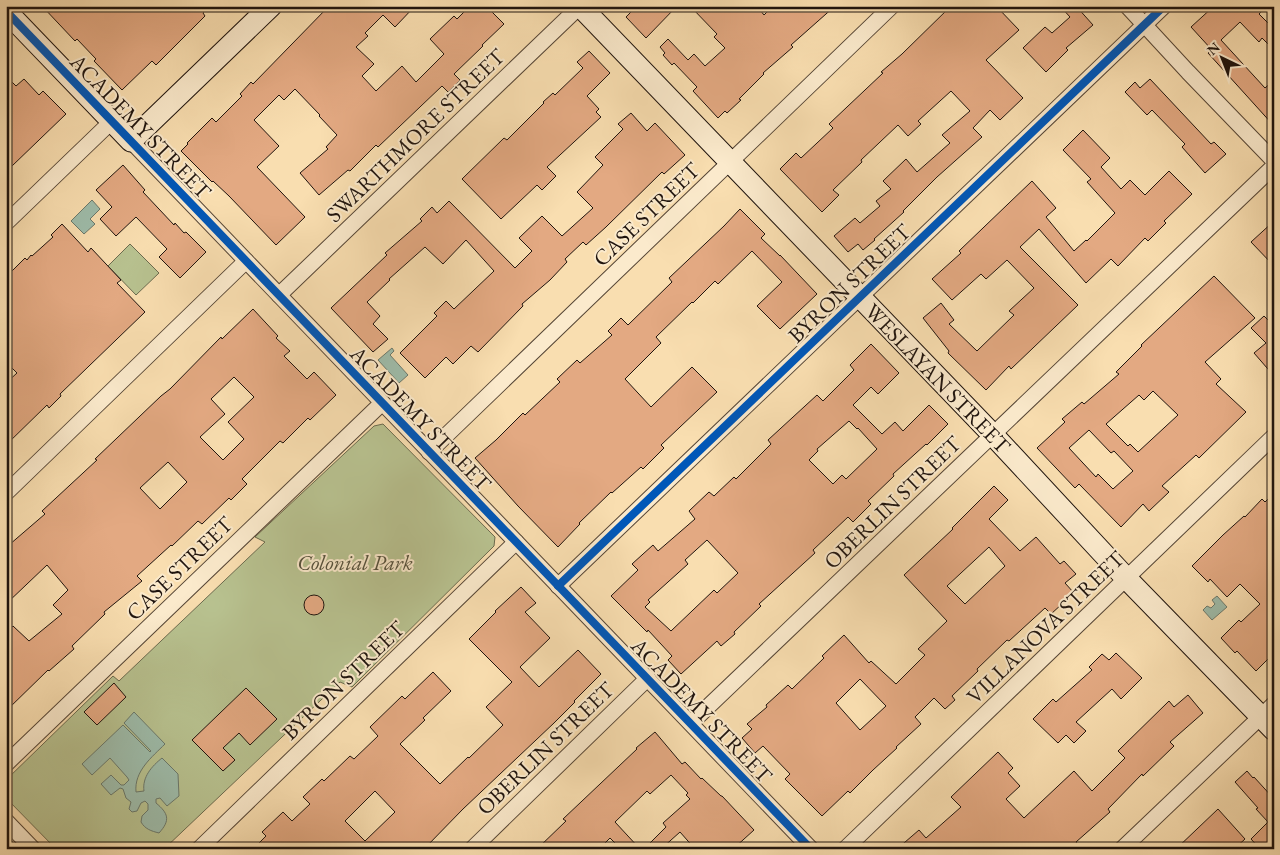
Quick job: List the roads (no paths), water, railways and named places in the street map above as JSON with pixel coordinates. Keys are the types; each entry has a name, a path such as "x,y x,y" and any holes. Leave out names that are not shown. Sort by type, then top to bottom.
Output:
{"main road":[{"path":"131,141 271,6"},
{"name":"WESLAYAN STREET","path":"580,6 993,435 1126,578 1269,716"},
{"name":"ACADEMY STREET","path":"6,11 131,141"}],"street":[{"name":"SWARTHMORE STREET","path":"279,295 580,6"},
{"name":"CASE STREET","path":"429,452 892,6"},
{"path":"1127,6 1274,162"},
{"name":"BYRON STREET","path":"558,586 1164,6"},
{"path":"6,224 112,121"},
{"name":"ACADEMY STREET","path":"131,141 691,723 803,846"},
{"name":"OBERLIN STREET","path":"691,723 1274,166"},
{"path":"6,493 246,261"},
{"name":"CASE STREET","path":"6,764 382,403"},
{"name":"VILLANOVA STREET","path":"845,849 1274,436"},
{"name":"BYRON STREET","path":"198,849 516,542"},
{"name":"OBERLIN STREET","path":"472,849 648,678"},
{"path":"1122,849 1269,716"},
{"path":"6,821 33,849"}],"park label":[{"name":"Colonial Park","path":"355,562"}]}
